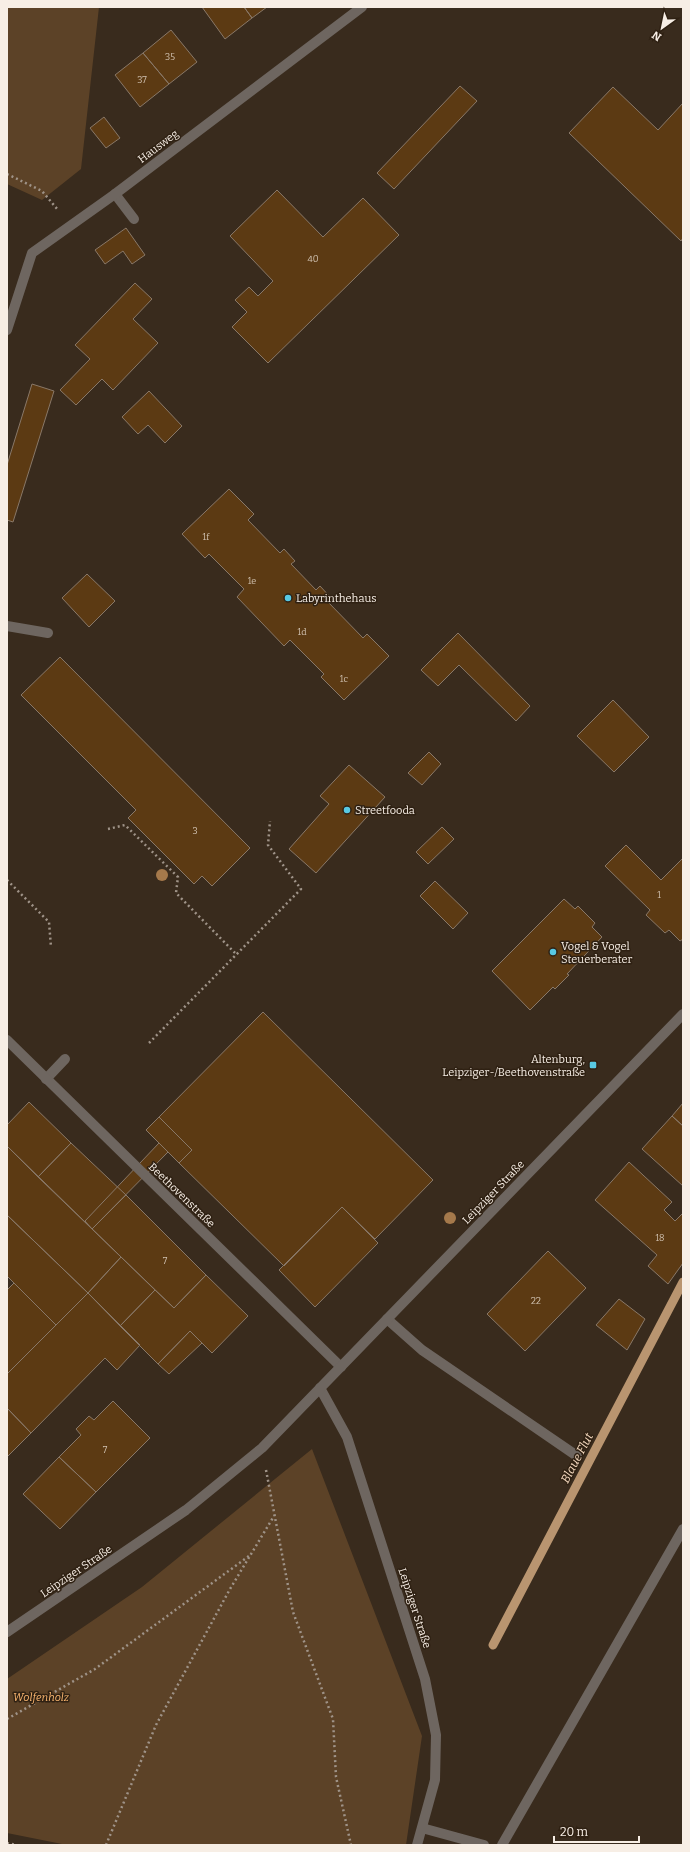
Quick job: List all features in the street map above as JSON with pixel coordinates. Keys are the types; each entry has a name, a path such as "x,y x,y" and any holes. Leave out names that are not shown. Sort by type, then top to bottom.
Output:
{"street":[{"name":"Hausweg","path":"7,330 32,253 115,194 362,7"},
{"path":"115,194 134,219"},
{"path":"7,626 48,633"},
{"name":"Leipziger Straße","path":"7,1632 186,1510 262,1448 683,1014"},
{"name":"Beethovenstraße","path":"7,1040 340,1367"},
{"path":"46,1079 65,1059"},
{"path":"387,1319 422,1350 577,1456"},
{"name":"Leipziger Straße","path":"320,1388 347,1437 425,1679 436,1735 435,1780 417,1845"},
{"path":"502,1845 683,1529"},
{"path":"422,1828 484,1845"}],"path":[{"path":"7,174 42,191 70,226"},
{"path":"149,1043 302,889 268,845 270,821"},
{"path":"108,829 125,825 178,876 176,893 237,955"},
{"path":"7,880 50,922 51,946"},
{"path":"262,1448 293,1612 333,1719 336,1777 351,1845"},
{"path":"106,1845 156,1725 230,1589 275,1516"},
{"path":"7,1719 95,1669 251,1555"},
{"path":"7,1843 16,1845"}],"green space":[{"path":"7,7 99,7 81,169 42,200 7,184"},
{"name":"Wolfenholz","path":"312,1449 422,1736 406,1845 67,1845 7,1833 7,1679 142,1587"}],"building":[{"path":"202,7 244,7 252,18 225,39"},
{"path":"244,7 267,7 252,18"},
{"path":"171,30 197,62 169,84 143,53"},
{"path":"143,53 169,84 140,107 115,75"},
{"path":"460,86 477,101 394,189 377,173"},
{"path":"613,87 658,130 683,103 683,238 681,241 569,133"},
{"path":"104,117 120,138 106,148 90,128"},
{"path":"277,190 323,237 363,198 399,235 268,363 232,327 247,312 235,300 249,287 258,296 273,281 230,236"},
{"path":"126,228 145,255 132,264 123,251 105,264 95,250"},
{"path":"135,283 152,299 133,319 158,343 113,390 102,379 76,405 60,390 90,359 75,345"},
{"path":"32,384 54,391 13,522 7,520 7,465"},
{"path":"149,391 182,426 165,443 148,425 138,434 122,417"},
{"path":"229,489 254,514 248,520 280,553 284,549 295,561 291,564 316,590 320,586 332,599 328,602 363,638 367,634 389,656 344,700 321,677 324,674 290,640 284,646 237,597 244,589 209,554 205,558 182,534"},
{"path":"87,574 115,601 89,627 62,598"},
{"path":"458,633 530,706 516,721 459,665 438,686 421,670"},
{"path":"60,657 250,848 212,886 202,876 194,884 128,818 136,810 21,695"},
{"path":"613,700 649,737 614,772 577,736"},
{"path":"429,752 441,764 422,785 408,773"},
{"path":"349,765 385,797 316,873 289,849 329,804 320,796"},
{"path":"442,827 454,839 428,864 416,852"},
{"path":"626,845 661,880 683,858 683,939 680,941 669,930 665,933 646,915 650,910 605,866"},
{"path":"435,881 468,913 453,929 420,896"},
{"path":"564,899 575,909 578,906 595,923 592,927 602,937 567,974 569,975 555,989 553,987 530,1010 492,971"},
{"path":"263,1012 433,1180 375,1239 342,1207 284,1266 179,1163 192,1150 159,1117"},
{"path":"29,1102 71,1143 38,1177 7,1146 7,1125"},
{"path":"683,1103 683,1126 672,1116"},
{"path":"672,1116 683,1126 683,1186 642,1149"},
{"path":"159,1117 192,1150 179,1163 146,1130"},
{"path":"71,1143 126,1195 92,1229 38,1177"},
{"path":"159,1143 168,1152 92,1229 85,1221"},
{"path":"7,1146 121,1257 88,1293 7,1215"},
{"path":"629,1162 672,1202 664,1210 675,1221 683,1213 683,1263 668,1284 648,1266 657,1255 595,1200"},
{"path":"126,1195 206,1275 174,1308 92,1229"},
{"path":"342,1207 378,1243 315,1307 279,1270"},
{"path":"7,1215 88,1293 56,1325 7,1276"},
{"path":"548,1251 586,1288 525,1351 487,1314"},
{"path":"121,1257 155,1290 120,1326 88,1293"},
{"path":"206,1275 248,1316 212,1353 190,1331 158,1364 120,1326 155,1290 174,1308"},
{"path":"14,1283 56,1325 7,1374 7,1290"},
{"path":"88,1293 140,1345 117,1370 105,1358 31,1433 7,1408 7,1374"},
{"path":"619,1299 645,1319 627,1350 596,1325"},
{"path":"190,1331 202,1343 169,1374 158,1364"},
{"path":"113,1401 150,1438 96,1492 59,1457 81,1435 76,1429 89,1416 94,1420"},
{"path":"7,1408 31,1433 7,1457"},
{"path":"59,1457 96,1492 60,1529 23,1494"}],"waterway":[{"name":"Blaue Flut","path":"493,1645 683,1282"}],"place":[{"name":"Labyrinthehaus","path":"288,598"},
{"name":"Streetfooda","path":"347,810"},
{"name":"Vogel & Vogel Steuerberater","path":"553,952"},
{"name":"Altenburg, Leipziger-/Beethovenstraße","path":"593,1065"}]}
